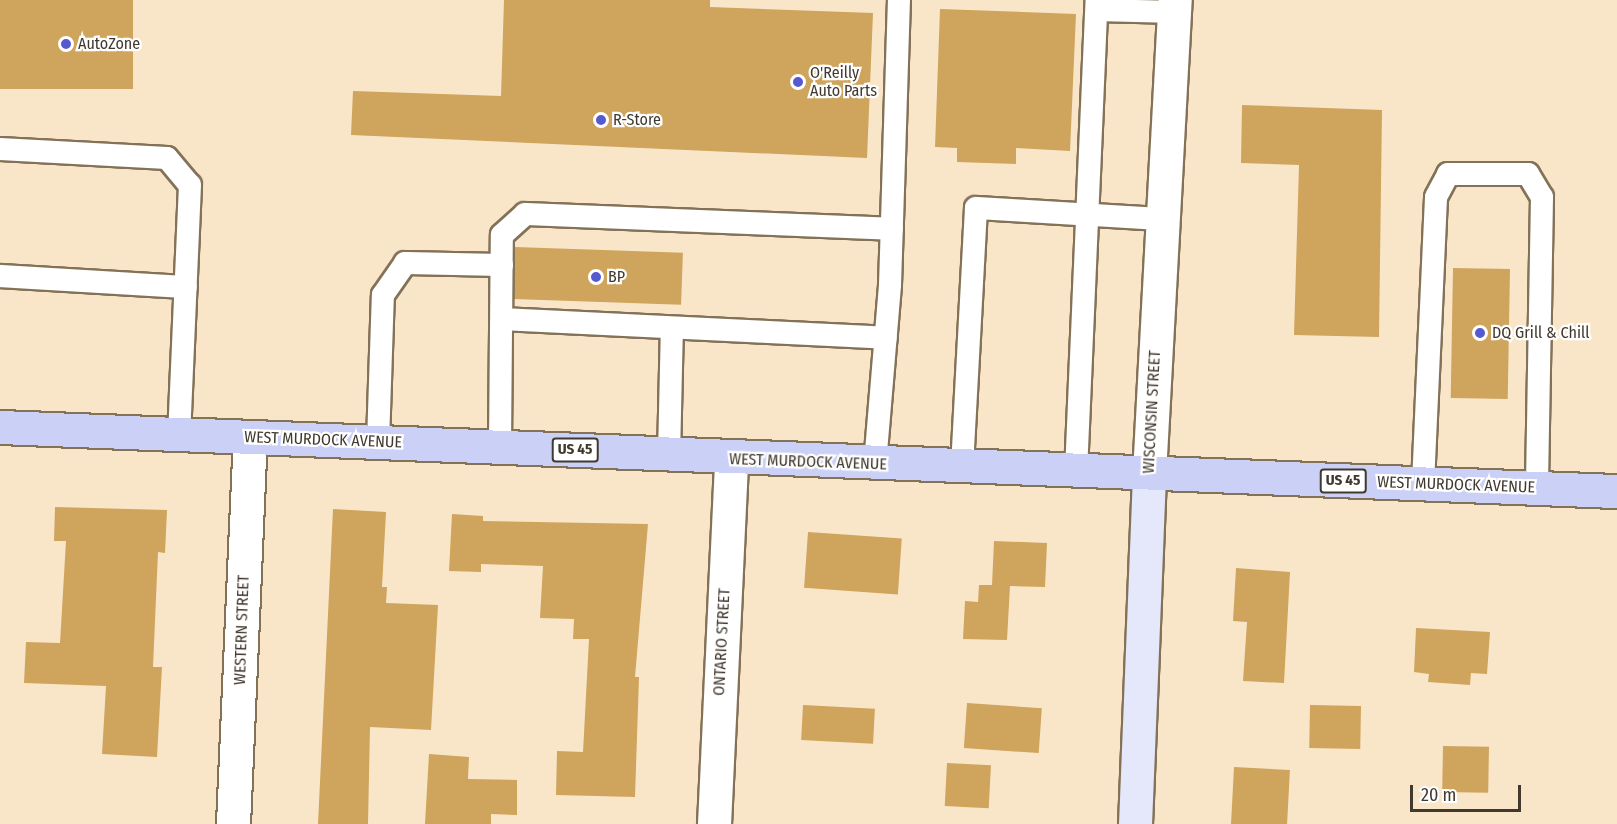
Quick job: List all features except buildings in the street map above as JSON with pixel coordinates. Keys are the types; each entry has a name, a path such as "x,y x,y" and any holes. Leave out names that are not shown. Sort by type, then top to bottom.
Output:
{"main road":[{"name":"WEST MURDOCK AVENUE","path":"0,427 500,445 731,459 1617,491"}],"street":[{"name":"WISCONSIN STREET","path":"1135,824 1149,474 1175,6"},
{"name":"WESTERN STREET","path":"233,824 250,437"},
{"name":"ONTARIO STREET","path":"714,824 731,459"}],"lane":[{"path":"875,464 886,338 892,229 899,0"},
{"path":"1076,472 1097,5 1175,6"},
{"path":"0,149 167,158 190,185 179,435"},
{"path":"1423,484 1436,197 1448,174 1528,174 1542,197 1537,488"},
{"path":"962,467 976,208 1162,219"},
{"path":"500,445 502,235 525,214 892,229"},
{"path":"378,442 382,295 405,263 502,265"},
{"path":"0,276 186,287"},
{"path":"502,319 886,338"},
{"path":"669,456 672,328"}],"place":[{"name":"AutoZone","path":"66,44"},
{"name":"O'Reilly Auto Parts","path":"798,82"},
{"name":"R-Store","path":"601,120"},
{"name":"BP","path":"596,277"},
{"name":"DQ Grill & Chill","path":"1480,333"}]}
